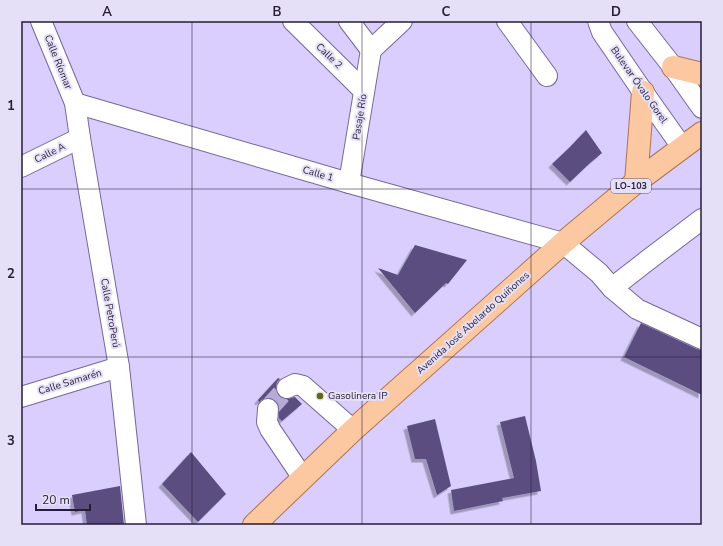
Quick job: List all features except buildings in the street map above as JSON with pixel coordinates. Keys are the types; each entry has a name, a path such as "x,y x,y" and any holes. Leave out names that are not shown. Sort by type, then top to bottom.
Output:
{"main road":[{"path":"673,67 702,74"},
{"path":"636,182 643,92"},
{"name":"Avenida José Abelardo Quiñones","path":"254,525 353,430 563,243 636,182 702,133"}],"street":[{"name":"Calle Ríomar","path":"41,21 75,103"},
{"name":"Calle 2","path":"293,21 364,91"},
{"path":"348,21 371,50 402,21"},
{"path":"507,21 547,76"},
{"name":"Bulevar Óvalo Gorel","path":"598,21 602,32 682,147"},
{"path":"637,21 673,67 702,108"},
{"name":"Pasaje Río","path":"349,183 371,50"},
{"name":"Calle PetroPerú","path":"75,103 119,367 136,525"},
{"name":"Calle 1","path":"75,103 349,183 563,243"},
{"name":"Calle A","path":"21,167 80,138"},
{"path":"612,288 702,219"},
{"path":"563,243 599,273 612,288 637,309 702,339"},
{"name":"Calle Samarén","path":"21,397 119,367"},
{"path":"287,388 295,384 303,386 353,430"},
{"path":"268,409 266,422 303,478"}],"tunnel":[{"path":"268,409 287,388"}],"place":[{"name":"Gasolinera IP","path":"320,396"}]}
